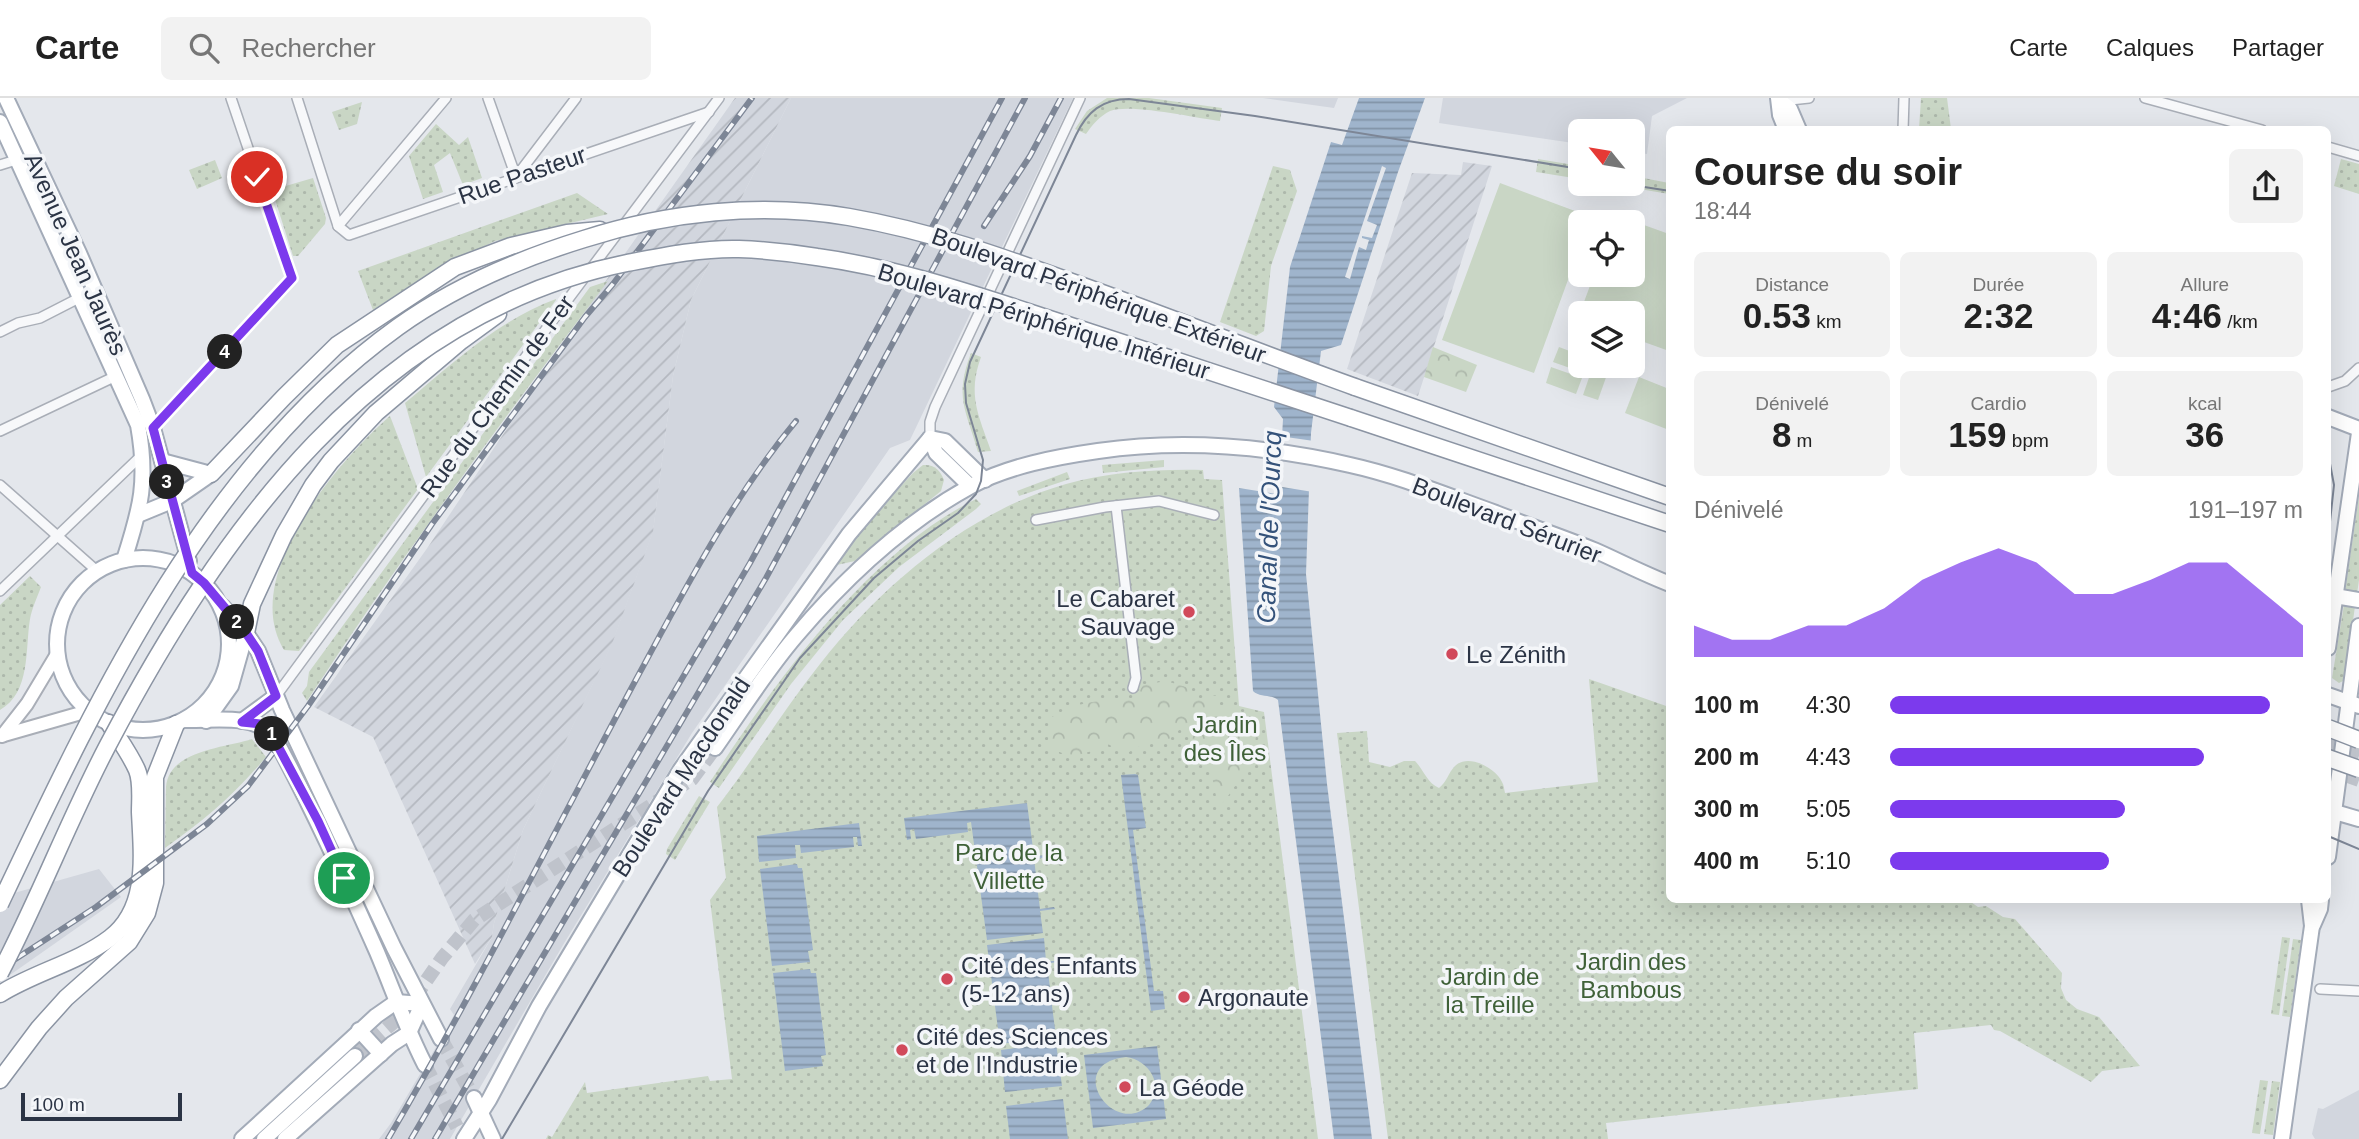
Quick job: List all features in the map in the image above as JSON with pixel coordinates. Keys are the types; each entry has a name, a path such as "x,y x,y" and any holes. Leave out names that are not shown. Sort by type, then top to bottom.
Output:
{"highway":[{"name":"Boulevard Périphérique Extérieur","path":"0,904 83,730 141,629 209,524 290,425 352,364 424,310 461,289 534,256 616,229 682,216 782,211 843,216 916,230 984,250 1355,387 1666,496"},
{"path":"211,474 337,345 455,267 511,246 567,233 616,229"},
{"name":"Boulevard Périphérique Intérieur","path":"0,974 83,796 130,704 193,600 264,499 321,435 399,366 452,330 545,287 607,267 735,248 820,257 890,270 1351,418 1665,523"},
{"path":"246,633 252,604 284,535 313,485 338,452 357,431 414,380 480,327 545,287"},
{"path":"0,1080 24,1046 66,998 121,950 137,932 147,914 155,883 155,778 180,722"},
{"path":"0,994 110,938 126,921 138,896 142,859 138,774 109,723"},
{"path":"2331,729 2359,740"},
{"path":"2331,759 2359,769"},
{"path":"49,970 62,978 66,986 66,998"}],"main road":[{"name":"Avenue Jean Jaurès","path":"6,98 79,253 141,416"},
{"path":"1779,100 1784,126"},
{"path":"1779,100 1790,108 1797,126"},
{"name":"Avenue Jean Jaurès","path":"0,122 116,376 141,416"},
{"path":"124,560 144,485 141,416 158,424 162,461 192,573"},
{"path":"2331,418 2359,431 2331,626"},
{"path":"970,486 936,453 930,438 945,440 985,480"},
{"name":"Boulevard Macdonald","path":"462,1135 481,1114 539,1006 683,777 849,534 930,438"},
{"name":"Boulevard Macdonald","path":"715,748 794,638 834,594 900,534 970,486 1014,470 1072,455 1133,447 1217,446 1343,464"},
{"path":"162,461 211,474"},
{"name":"Boulevard Sérurier","path":"1343,464 1428,488 1595,551 1632,570 1666,583"},
{"path":"138,515 172,501 211,474"},
{"path":"1595,551 1629,559 1666,573"},
{"path":"425,1065 318,821 272,735 260,724 242,722 180,722 149,730 135,730 109,723 88,710 70,691 57,654 58,629 65,606 79,586 97,571 124,560 164,560 192,573 204,583 246,633 258,651 276,696 394,948 442,1039"},
{"path":"2335,596 2359,600"},
{"path":"180,722 205,703 214,692 226,667 229,640 218,601"},
{"path":"2359,626 2353,704 2331,810 2359,819"},
{"path":"206,721 231,686 246,633"},
{"path":"1,736 27,704 57,654"},
{"path":"242,722 276,696"},
{"path":"2331,696 2353,704"},
{"path":"1,736 88,710"},
{"path":"2282,1139 2312,926 2309,903"},
{"path":"2312,926 2321,903"},
{"path":"378,955 394,948"},
{"path":"242,1139 359,1030 396,1002 422,1004"},
{"path":"285,1139 381,1054 409,1033 422,1004"},
{"path":"359,1030 381,1054"},
{"path":"264,1139 355,1056"},
{"path":"474,1098 493,1139"}],"street":[{"path":"0,592 141,448 158,424 292,278 231,98"},
{"path":"297,98 338,226"},
{"path":"338,226 446,98"},
{"path":"488,98 516,177"},
{"path":"516,177 576,98"},
{"name":"Rue du Chemin de Fer","path":"276,696 719,98"},
{"path":"930,438 930,422 935,407 1080,98"},
{"path":"1779,100 1809,98"},
{"path":"1903,126 1904,98"},
{"path":"2145,98 2247,126"},
{"name":"Rue Pasteur","path":"338,226 349,235 709,111"},
{"path":"2331,148 2359,156"},
{"path":"0,165 16,160"},
{"path":"0,331 40,318 79,298"},
{"path":"2331,386 2345,381 2359,368"},
{"path":"0,431 116,376"},
{"path":"0,485 97,571"},
{"path":"1036,520 1159,501 1214,515"},
{"path":"1116,506 1136,678 1133,688"},
{"path":"2320,989 2359,991"}],"shaded area":[{"path":"735,98 791,98 691,300 673,376 653,532 612,644 523,830 492,937 475,964 373,737 314,707 428,547 600,289"},
{"path":"791,98 1073,98 910,440 890,448 692,733 563,945 450,1139 379,1139 439,1042 454,1015 450,1009 492,937 523,830 612,643 653,531 673,376 691,300"},
{"path":"1263,98 1338,98 1334,108"},
{"path":"1443,98 1687,98 1652,116 1647,154 1645,119 1568,119 1568,142 1439,123"},
{"path":"1463,162 1492,166 1418,396 1347,369 1412,173 1461,175"},
{"path":"99,869 121,897 0,982 0,897"},
{"path":"2359,1090 2359,1139 2315,1139 2312,1134 2318,1108 2323,1109"}],"green space":[{"path":"1107,98 1149,98 1222,108 1220,121 1147,110 1119,109 1103,115 1086,134 1075,129 1087,111"},
{"path":"1921,98 1947,98 1951,126 1919,126"},
{"path":"362,102 357,124 339,130 332,112"},
{"path":"436,124 459,145 468,137 482,178 463,185 450,153 434,165 443,192 423,199 409,156"},
{"path":"1538,159 1568,164 1568,177 1536,172"},
{"path":"2341,159 2359,164 2359,194 2334,186"},
{"path":"215,160 222,178 197,189 189,170"},
{"path":"1273,166 1290,170 1297,191 1271,266 1264,331 1256,336 1220,322"},
{"path":"313,178 326,218 325,224 298,256 293,256 272,190"},
{"path":"1645,178 1666,182 1666,193 1645,190"},
{"path":"1500,183 1572,210 1568,210 1568,280 1534,373 1442,340"},
{"path":"577,193 608,214 495,241 433,271 373,310 358,271"},
{"path":"1645,225 1666,233 1666,350 1645,342 1645,301 1584,301 1590,287 1645,287"},
{"path":"608,281 454,488 307,701 302,693 307,686 309,672 590,287"},
{"path":"556,299 426,477 405,403 495,331"},
{"path":"1433,347 1477,365 1466,392 1424,377"},
{"path":"1559,347 1568,350 1568,367 1553,362"},
{"path":"971,353 981,357 975,383 976,405 991,451 978,452 966,414 963,381"},
{"path":"1551,367 1568,373 1568,378 1582,378 1576,394 1546,383"},
{"path":"1589,378 1606,378 1598,400 1583,395"},
{"path":"1639,378 1666,388 1666,429 1625,413"},
{"path":"390,416 418,489 299,651 284,650 273,621 274,589 284,556 300,523 321,491 368,436"},
{"path":"1164,460 1164,467 1103,473 1102,465"},
{"path":"923,465 936,468 941,473 944,480 941,491 855,561 832,566 850,541"},
{"name":"Parc de la Villette","path":"1203,470 1204,479 1222,480 1239,706 1264,712 1318,1139 546,1139 548,1135 552,1137 585,1082 587,1093 708,1076 710,1081 732,1079 710,900 726,878 717,807 806,681 871,606 899,580 961,532 1030,497 1066,484 1117,474"},
{"path":"1067,472 1070,479 1019,496 1017,491"},
{"path":"2359,496 2359,580 2357,594 2345,592"},
{"path":"976,499 981,504 976,509 899,567 843,620 791,684 719,788 710,782 764,703 826,623 898,552 936,523"},
{"path":"30,576 41,587 30,619 25,669 17,692 0,710 0,605"},
{"path":"2344,605 2355,606 2345,680 2339,683 2332,678"},
{"path":"1589,679 1666,706 1666,903 1972,903 1978,907 1986,906 2003,917 2015,919 2062,973 2061,988 2066,1000 2077,1009 2099,1017 2140,1066 2102,1071 2091,1082 1994,1030 1991,1025 1914,1033 1918,1089 1606,1123 1608,1139 1388,1139 1337,733 1367,731 1369,762 1390,767 1404,761 1415,761 1429,780 1439,788 1455,766 1467,761 1481,764 1494,772 1503,783 1505,793 1598,782"},
{"name":"Jardin des Îles","path":"1166,681 1186,687 1198,700 1209,695 1217,696 1219,706 1246,713 1254,726 1256,738 1250,760 1218,809 1209,764 1199,747 1180,729 1164,744 1144,744 1125,754 1108,744 1092,751 1071,755 1048,747 1049,719 1060,712 1091,702 1135,699 1143,685"},
{"path":"252,739 266,757 219,806 165,848 166,787 169,775 177,765 200,752"},
{"path":"699,796 710,802 675,860 666,854 667,849"},
{"path":"2282,937 2290,938 2279,1015 2271,1014"},
{"path":"2293,939 2301,940 2290,1017 2282,1016"},
{"path":"2260,1080 2268,1081 2260,1134 2252,1133"},
{"path":"2272,1081 2280,1082 2273,1135 2264,1134"}],"water":[{"name":"Canal de l'Ourcq","path":"1359,98 1425,98 1341,345 1321,351 1311,433 1306,574 1327,784 1372,1139 1334,1139 1278,700 1253,691 1239,488 1276,494 1279,491 1283,419 1274,407 1290,267 1331,142 1342,145"},
{"path":"1121,775 1138,775 1146,828 1133,830 1154,991 1163,991 1165,1009 1151,1011"},
{"path":"1027,803 1034,856 1048,855 1034,859 1037,883 1051,881 1037,885 1040,909 1055,909 1040,911 1043,933 987,940 971,822 967,823 968,832 916,839 914,829 910,830 911,839 907,840 904,818"},
{"path":"859,823 862,846 858,846 857,837 853,837 854,847 801,853 800,845 795,845 796,858 759,862 757,836"},
{"path":"797,864 798,868 802,868 813,950 808,951 810,962 772,966 760,869"},
{"path":"1044,938 1046,961 1061,961 1047,964 1050,988 1065,987 1050,990 1056,1037 1000,1044 987,945"},
{"path":"810,969 811,973 816,973 826,1055 821,1056 823,1066 785,1071 773,973"},
{"path":"1056,1043 1062,1086 1005,1092 1001,1050"},
{"path":"1157,1046 1166,1119 1093,1128 1084,1055","holes":["1126,1057 1148,1068 1152,1075 1155,1082 1154,1097 1149,1105 1135,1113 1122,1113 1109,1107 1100,1096 1096,1084 1098,1072 1107,1062"]},
{"path":"1063,1099 1068,1139 1010,1139 1006,1106"}],"pier":[{"path":"1382,166 1386,168 1367,221 1377,225 1372,238 1362,236 1369,240 1366,250 1359,247 1350,279 1345,277"},
{"path":"1279,436 1314,441 1313,492 1276,486"}],"tunnel":[{"path":"2331,745 2359,756"},
{"path":"355,1056 403,1014 442,958 474,920 692,779 715,748"},
{"path":"2331,770 2359,780"},
{"path":"441,1039 474,1098"},
{"path":"425,1065 457,1127"}],"tram line":[{"path":"502,1139 708,791 800,658 874,578 918,541 958,513 976,494 981,481 983,460 966,403 965,384 970,362 1076,135 1096,108 1111,101 1129,99 1255,116 1568,167"},
{"path":"1645,187 1666,190"},
{"path":"2331,469 2334,485 2331,512"},
{"path":"2331,837 2359,849"}],"railway":[{"path":"0,969 96,907 207,824 248,786 308,706 432,524 752,98"},
{"path":"411,1139 750,563 1002,98"},
{"path":"435,1139 766,578 1025,98"},
{"path":"984,226 1030,156 1061,98"},
{"path":"388,1139 482,971 688,584 749,484 796,421"}],"place":[{"name":"Le Cabaret Sauvage","path":"1189,612"},
{"name":"Le Zénith","path":"1452,654"},
{"name":"Cité des Enfants (5-12 ans)","path":"947,979"},
{"name":"Argonaute","path":"1184,997"},
{"name":"Cité des Sciences et de l'Industrie","path":"902,1050"},
{"name":"La Géode","path":"1125,1087"}],"route":[{"path":"257,177 287,270 292,278 153,428 192,573 214,594 246,633 258,651 276,696 242,722 260,724 272,735 318,821 344,878"}],"park label":[{"name":"Jardin des Bambous","path":"1631,975"},
{"name":"Jardin de la Treille","path":"1490,990"}]}
